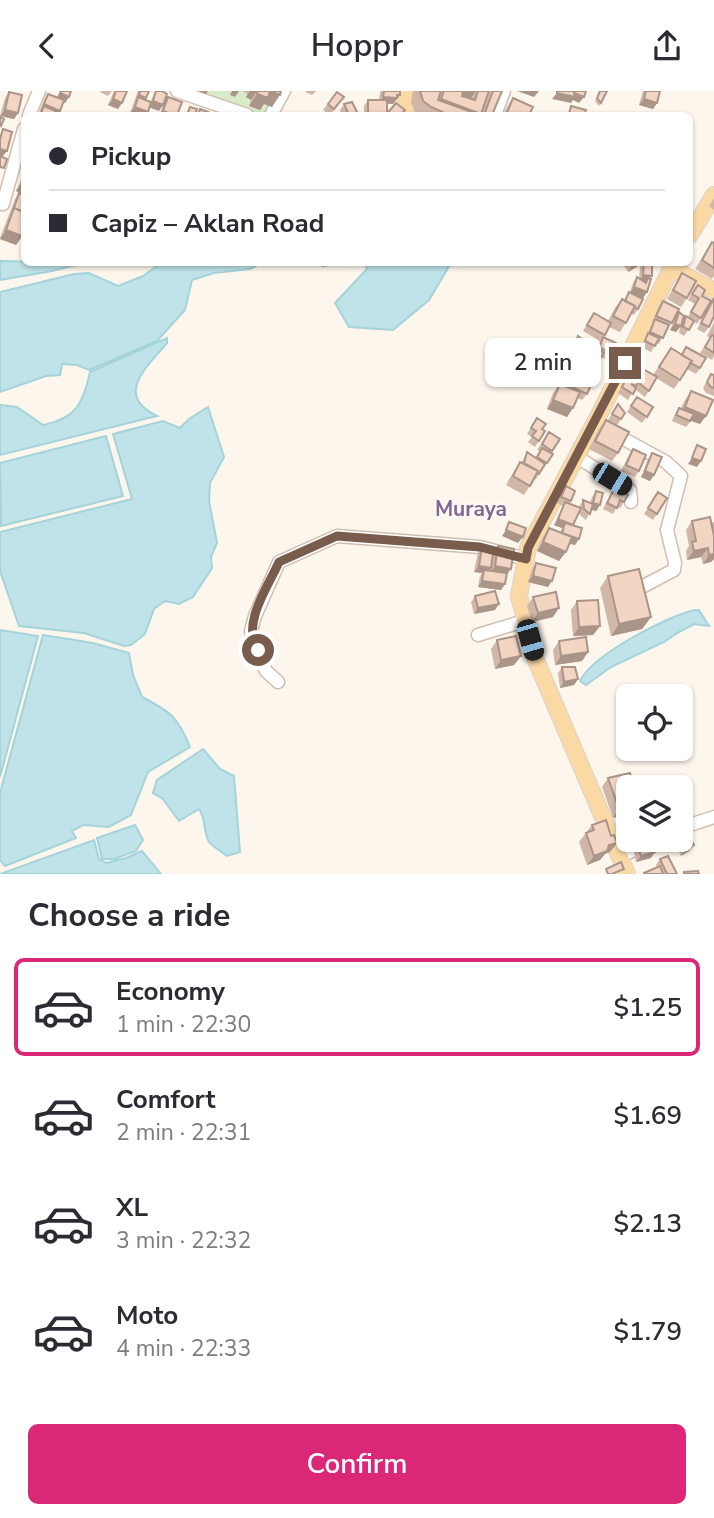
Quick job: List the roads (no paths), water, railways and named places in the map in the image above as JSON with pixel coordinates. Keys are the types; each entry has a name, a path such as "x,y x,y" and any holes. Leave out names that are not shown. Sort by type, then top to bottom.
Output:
{"main road":[{"path":"405,91 411,112"},
{"path":"693,230 714,195"},
{"path":"627,874 535,658 519,596 528,548 595,423 669,266"},
{"path":"673,266 714,290"}],"street":[{"path":"30,112 39,91"},
{"path":"177,91 238,112"},
{"path":"273,112 284,91"},
{"path":"496,112 503,91"},
{"path":"3,204 21,140"},
{"path":"595,423 666,462 681,476 667,530 675,563 674,570 634,591"},
{"path":"577,457 631,490 631,502"},
{"path":"278,682 266,671 252,642 251,631 279,562 337,536 480,547 526,559"},
{"path":"478,635 524,621"},
{"path":"693,824 714,817"},
{"path":"620,857 630,852"}],"water":[{"path":"0,261 21,262 21,266 72,266 52,271 0,280"},
{"path":"157,266 256,266 192,280 185,310 157,341 89,370 77,365 62,364 60,375 46,376 0,392 0,292 74,274 89,273 118,286 143,276"},
{"path":"366,266 449,266 429,300 393,330 349,327 335,303 367,269"},
{"path":"167,338 167,343 138,380 136,390 137,399 144,408 157,416 0,455 0,405 17,407 43,425 54,422 71,414 76,408 81,401 90,372"},
{"path":"208,407 224,457 210,483 209,501 217,543 211,557 212,568 193,597 179,604 165,601 154,609 145,634 131,645 124,646 84,633 19,626 0,571 0,532 132,499 113,434 163,421 180,428"},
{"path":"106,436 123,496 1,526 0,463"},
{"path":"699,610 709,626 694,624 664,642 611,667 586,685 580,681 587,671 614,649 649,628"},
{"path":"0,630 38,636 0,777"},
{"path":"43,635 93,643 129,653 133,675 142,697 172,716 182,729 190,747 148,772 131,815 109,827 83,825 72,831 76,838 5,866 0,860 0,793"},
{"path":"203,749 220,769 234,776 240,852 227,856 209,842 199,809 179,821 163,799 153,793 157,780"},
{"path":"135,825 143,840 136,851 114,859 102,859 97,838"},
{"path":"94,840 99,859 106,863 142,851 161,874 0,874"}],"district":[{"name":"Muraya","path":"471,509"}]}
